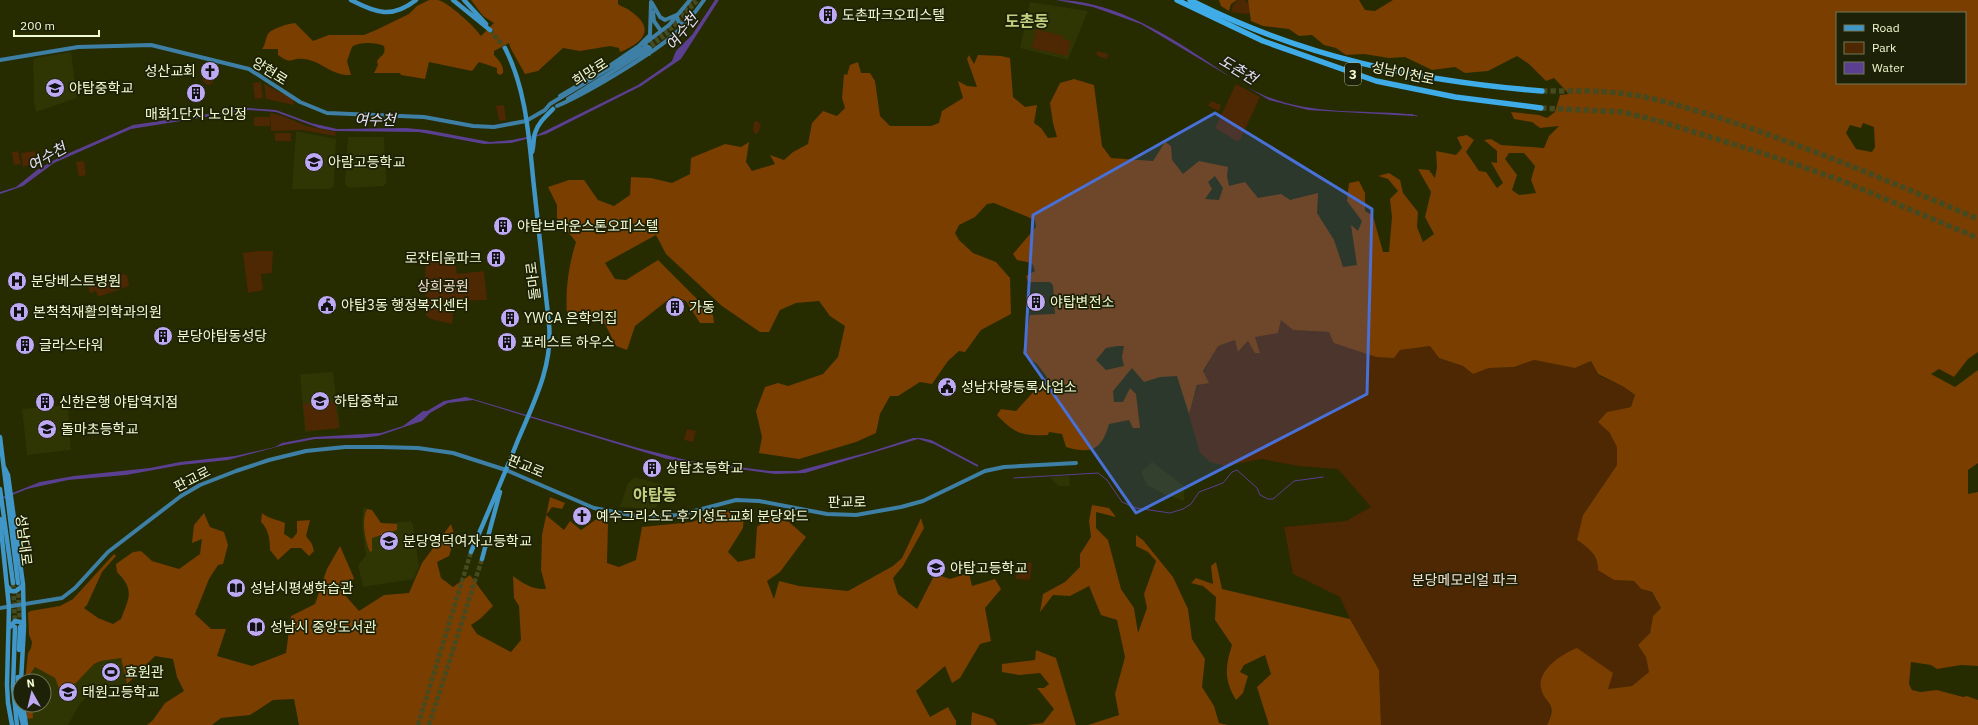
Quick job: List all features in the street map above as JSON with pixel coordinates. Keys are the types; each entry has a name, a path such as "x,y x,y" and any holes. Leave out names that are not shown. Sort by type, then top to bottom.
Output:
{"highway":[{"name":"성남이천로","path":"1177,0 1263,41 1376,81 1455,97 1541,108"},
{"name":"성남이천로","path":"1190,0 1246,27 1324,54 1378,69 1486,87 1542,91"}],"main road":[{"path":"351,0 369,9 389,13 400,10 416,0"},
{"path":"453,0 490,30 480,15 464,0"},
{"path":"646,49 690,0"},
{"path":"628,54 661,47 686,24 704,0"},
{"path":"651,1 660,17 665,20 674,17 680,11"},
{"path":"651,1 654,21 661,31"},
{"path":"531,155 535,133 540,123 552,107 571,88 628,54 650,35 651,1"},
{"path":"676,15 679,23 686,24"},
{"name":"양현로","path":"0,60 78,47 151,45 249,69 300,102 327,112 416,117 473,126 494,127 526,121"},
{"path":"505,48 517,73 526,121"},
{"name":"희망로","path":"552,107 577,97 646,49"},
{"name":"희망로","path":"526,121 552,107 646,49"},
{"name":"돌마로","path":"506,470 545,375 550,353 551,340 530,144 526,121"},
{"path":"0,437 8,486 7,500 18,584 23,605 18,688 23,725"},
{"name":"판교로","path":"0,608 57,600 69,594 108,552 171,502 187,492 207,482 269,460 306,451 398,447 453,453 506,470 594,508 634,517 679,514 736,500 759,501 827,514 841,515 868,513 911,505 938,494 978,474 1004,467 1076,463"},
{"path":"482,559 506,470"},
{"path":"471,552 503,480"},
{"path":"0,489 7,500"},
{"name":"성남대로","path":"7,500 18,584"},
{"path":"0,519 12,627 12,687 17,725"},
{"path":"8,587 16,591 20,589 18,584"},
{"path":"12,725 7,685 11,624 17,621 21,622 22,627 21,673"},
{"path":"24,713 26,725"}],"highlighted area":[{"path":"1215,113 1372,209 1367,394 1136,513 1025,353 1033,215"}],"shaded area":[{"path":"429,0 438,0 448,5 467,21 481,36 494,23 483,16 471,0 618,0 618,4 629,10 637,17 645,29 641,39 636,44 620,52 619,48 610,46 580,51 563,48 538,71 525,74 509,43 494,51 494,55 501,63 503,68 503,73 500,75 497,73 497,68 479,62 472,71 429,62 425,79 401,75 400,73 374,73 378,65 377,61 384,51 384,46 376,44 363,43 352,47 347,61 351,75 344,75 332,71 310,60 296,59 289,61 278,55 278,49 262,49 268,34 276,28 284,25 295,23 313,41 329,35 364,35 409,14 417,6"},
{"path":"1219,0 1237,0 1231,4 1229,11 1221,6"},
{"path":"1248,0 1359,0 1365,10 1375,11 1393,0 1978,0 1978,352 1968,359 1954,377 1939,369 1931,374 1955,387 1978,370 1978,463 1968,470 1968,494 1978,492 1978,666 1961,665 1937,669 1931,665 1911,662 1909,684 1912,690 1920,692 1937,690 1963,697 1967,696 1978,700 1978,725 1547,725 1552,712 1550,704 1541,688 1541,681 1543,675 1552,663 1571,650 1577,648 1613,673 1608,689 1632,686 1649,672 1646,657 1638,645 1650,633 1653,616 1661,608 1652,592 1641,589 1634,581 1614,580 1598,570 1595,556 1589,549 1577,540 1583,515 1617,465 1617,447 1609,432 1598,422 1607,412 1631,407 1635,395 1624,387 1598,374 1591,361 1575,368 1534,360 1514,367 1489,368 1473,374 1463,366 1439,358 1430,346 1400,350 1394,358 1376,357 1334,343 1329,332 1293,330 1281,320 1278,333 1255,337 1260,353 1255,353 1248,341 1238,352 1235,340 1218,346 1203,371 1209,383 1197,385 1189,414 1177,376 1160,377 1144,382 1132,368 1113,391 1114,402 1123,402 1130,388 1136,394 1140,428 1133,428 1129,420 1109,424 1103,439 1095,448 1083,450 1066,447 1062,434 1049,432 1048,435 1025,434 1014,430 997,415 1001,409 1016,411 1047,377 1037,364 1023,354 1030,315 1055,314 1053,285 1050,282 1028,282 1026,276 1035,271 1032,263 1017,260 1013,254 1036,227 1035,220 994,203 987,204 975,217 959,225 955,233 959,240 973,253 996,262 1010,278 1011,314 981,330 965,352 959,351 948,361 932,384 920,382 898,396 890,396 880,414 876,433 856,442 799,459 759,453 762,437 756,411 765,387 778,383 788,386 823,374 838,357 845,326 830,316 819,301 796,303 780,310 769,332 760,332 722,306 666,254 656,235 605,263 615,279 626,280 658,260 713,315 714,323 700,323 686,301 673,296 635,326 627,350 616,346 605,324 567,313 568,277 576,242 557,218 557,205 548,187 569,180 584,180 598,200 614,206 630,195 631,177 651,178 672,183 690,174 691,158 725,144 741,147 749,142 746,162 752,171 775,164 770,155 784,160 793,152 808,144 812,123 823,111 837,116 845,108 842,98 844,74 847,75 850,65 858,62 861,73 870,73 875,81 880,116 890,126 931,126 939,123 942,111 963,98 958,81 967,86 977,87 967,59 969,55 974,64 978,55 1010,58 1013,97 1025,107 1037,105 1034,123 1041,128 1048,138 1057,137 1050,103 1060,83 1074,79 1094,85 1102,146 1111,158 1153,161 1165,142 1171,146 1172,160 1183,174 1199,161 1228,167 1227,176 1229,186 1245,182 1258,198 1281,194 1290,200 1318,193 1317,213 1334,240 1343,267 1357,265 1351,225 1358,231 1362,221 1347,201 1349,183 1359,181 1365,193 1365,211 1373,216 1383,252 1389,252 1392,217 1390,199 1398,191 1388,179 1378,176 1389,173 1400,180 1403,193 1418,212 1417,227 1423,242 1434,234 1425,217 1431,192 1418,169 1429,170 1435,178 1437,167 1436,151 1456,155 1462,148 1457,137 1467,135 1474,140 1466,152 1479,171 1486,172 1497,188 1503,183 1491,162 1497,163 1497,151 1484,140 1491,139 1501,145 1544,148 1549,136 1559,126 1540,128 1532,122 1514,119 1511,112 1539,115 1547,118 1555,112 1560,95 1569,94 1554,78 1546,81 1529,64 1517,56 1488,71 1465,73 1455,67 1432,70 1405,57 1389,58 1364,54 1346,55 1336,48 1324,45 1312,35 1299,36 1289,29 1263,26 1251,21","holes":["1863,123 1874,127 1875,147 1872,152 1856,149 1846,133 1850,125 1861,128","1509,153 1524,153 1535,166 1531,180 1536,193 1519,195 1512,190 1517,175 1505,159","1215,176 1223,188 1219,200 1205,199 1212,189 1208,182","1124,346 1122,357 1124,366 1106,370 1096,360 1106,348"]},
{"path":"1030,2 1088,11 1068,60 1020,48"},
{"name":"야탑중학교","path":"71,52 77,98 36,112 34,103 33,60 36,58"},
{"name":"아람고등학교","path":"296,131 336,139 334,186 331,189 292,189"},
{"path":"348,137 384,137 386,183 384,186 349,188 345,184"},
{"name":"하탑중학교","path":"333,372 340,428 305,432 300,374"},
{"name":"돌마초등학교","path":"68,405 71,450 27,455 22,409"},
{"path":"1152,462 1184,486 1184,501 1164,494 1147,485 1141,472"},
{"path":"1069,476 1070,486 1058,486 1050,477"},
{"path":"635,477 664,485 656,509 620,507 628,483"},
{"path":"550,497 565,503 562,509 552,507 546,515"},
{"path":"1092,505 1109,508 1116,517 1096,512 1096,528 1108,540 1121,589 1134,608 1138,633 1147,608 1144,594 1156,561 1148,552 1136,546 1136,535 1143,540 1173,577 1188,609 1192,639 1205,659 1202,687 1214,706 1219,723 1228,725 1088,725 1119,715 1115,694 1125,657 1117,620 1101,615 1089,586 1070,596 1053,595 1040,612 1043,594 1065,582 1080,567 1080,554 1091,537 1089,521"},
{"name":"분당영덕여자고등학교","path":"363,507 366,508 381,524 410,521 413,525 419,566 414,579 363,587 358,565 366,555 362,527"},
{"path":"367,509 372,510 381,523 397,524 397,530 372,538 372,551 370,552 364,530 364,519"},
{"path":"724,511 744,511 743,528 728,552 738,562 755,558 757,527 768,518 789,522 806,537 780,572 767,581 774,599 779,581 799,586 848,591 893,566 902,558 921,518 924,528 903,566 893,578 898,594 917,609 935,574 950,579 969,573 972,586 995,579 1001,589 985,608 991,641 980,644 960,678 952,683 945,666 916,691 930,717 948,707 956,721 956,725 299,725 294,699 273,700 250,715 221,718 212,725 147,725 153,720 165,703 184,691 177,677 173,659 155,656 127,684 121,658 101,661 94,664 76,683 60,691 55,678 52,676 52,673 46,673 35,667 31,673 26,673 28,653 32,642 29,635 28,613 30,611 60,606 73,599 114,554 116,556 102,572 87,605 84,608 98,618 113,624 121,619 129,594 123,578 117,572 116,564 133,552 141,551 152,561 179,569 200,554 202,539 192,543 194,525 204,513 210,527 224,532 228,545 223,564 218,565 209,579 195,614 211,629 226,629 217,656 252,666 286,653 291,616 315,604 327,569 340,546 354,578 345,595 359,611 384,595 409,593 422,563 451,524 455,537 449,556 437,562 441,578 453,587 470,575 493,606 480,619 471,625 477,634 511,652 521,640 519,606 514,598 513,576 529,586 537,589 546,589 541,570 542,535 546,515 564,530 570,521 581,530 598,518 608,524 607,563 619,567 636,560 642,527 692,522"},
{"path":"262,513 270,518 285,523 284,534 292,539 297,533 297,521 310,520 306,536 312,544 314,551 309,556 301,548 291,548 278,560 270,550 270,543 266,528 261,522"},
{"path":"1216,562 1222,589 1350,619 1379,670 1381,725 1269,725 1257,687 1271,674 1265,655 1244,665 1240,672 1248,676 1243,693 1236,700 1229,686 1227,673 1228,660 1232,645 1215,620 1216,597 1203,586 1191,583 1196,578 1213,584 1211,566"},
{"path":"1036,650 1056,658 1076,725 1026,725 1043,723 1054,709 1037,688 1044,688 1049,684 1040,673 1019,675 1002,672 1002,664 1035,660"},
{"name":"태원고등학교","path":"121,658 127,684 103,687 89,694 80,704 68,725 28,725 27,719 33,718 33,713 52,713 52,676 55,678 60,690 76,683 94,664 101,661"},
{"name":"태원고등학교","path":"35,667 46,673 31,673"},
{"path":"972,712 993,719 997,725 971,725"},
{"path":"27,713 33,713 33,718 27,719"}],"green space":[{"path":"1238,0 1245,0 1250,6 1251,12 1247,14 1231,12 1233,5"},
{"path":"1036,29 1063,36 1063,39 1071,41 1067,56 1032,48"},
{"path":"1098,51 1108,54 1107,59 1098,56 1096,53"},
{"path":"215,72 219,74 210,85 206,84 202,80 203,75 212,77"},
{"path":"261,82 263,98 255,99 253,83"},
{"path":"264,84 293,99 294,105 266,99"},
{"path":"1236,84 1260,97 1240,140 1237,141 1215,128"},
{"path":"1211,101 1221,105 1219,111 1208,106"},
{"path":"504,105 506,120 499,121 496,106"},
{"path":"270,113 283,116 306,126 336,132 335,136 302,130 271,131"},
{"path":"254,117 270,117 270,126 254,126"},
{"path":"757,121 761,125 758,133 755,134 753,130 754,122"},
{"path":"275,133 291,133 291,141 275,141"},
{"path":"18,151 21,164 14,165 12,152"},
{"path":"35,151 36,160 34,163 23,167 21,153"},
{"path":"84,161 86,175 79,177 76,162"},
{"path":"273,251 272,273 261,274 263,290 248,293 243,253"},
{"name":"상희공원","path":"425,251 454,253 457,274 484,271 487,300 454,301 452,324 431,319 426,316"},
{"path":"125,274 127,276 129,286 98,297 96,291 90,293 88,286 90,284 110,276"},
{"name":"분당메모리얼 파크","path":"1281,319 1293,330 1329,332 1358,350 1376,357 1400,350 1430,346 1439,358 1463,366 1473,374 1489,368 1514,367 1534,360 1575,368 1591,361 1598,375 1624,387 1635,395 1631,407 1608,412 1609,432 1617,447 1617,465 1583,515 1589,544 1600,564 1614,580 1634,581 1641,589 1651,592 1661,608 1653,616 1650,633 1638,645 1646,657 1649,672 1632,686 1607,689 1541,688 1549,702 1551,710 1547,725 1381,725 1379,670 1350,619 1340,597 1293,574 1284,527 1346,521 1371,507 1338,469 1299,466 1261,459 1226,466 1210,462 1200,453 1190,419 1189,414 1204,371 1218,346 1235,340 1238,352 1248,341 1255,353 1260,352 1255,336 1278,333"},
{"path":"335,401 339,428 306,431 303,404"},
{"path":"687,429 696,431 693,442 684,440"},
{"path":"1018,561 1032,563 1030,580 1016,579"},
{"name":"효원관","path":"117,664 119,678 103,679 103,666"}],"water":[{"path":"715,0 719,0 681,59 641,86 546,134 511,143 484,144 419,132 334,131 319,128 276,112 249,110 131,129 54,163 23,186 0,194 0,192 16,187 37,170 58,158 133,125 248,108 276,110 311,123 337,129 406,128 427,130 490,142 512,140 537,135 638,85 672,61 676,51 692,35"},
{"path":"1056,0 1075,1 1094,5 1149,26 1237,81 1141,24 1093,7"},
{"path":"1245,86 1278,101 1314,109 1413,114 1413,116 1308,110 1269,100"},
{"path":"466,397 638,448 690,461 771,471 797,471 873,451 913,438 921,438 931,440 978,465 978,467 934,444 918,439 805,473 775,474 667,459 473,400 448,403 430,413 422,421 378,436 315,439 284,445 228,460 181,465 126,475 68,480 27,489 0,500 0,498 40,482 74,476 150,468 180,462 235,456 275,447 282,443 314,437 381,433 403,426 423,411 427,411 444,401"}],"waterway":[{"name":"도촌천","path":"1412,115 1417,116"},
{"path":"1014,478 1098,473 1107,480 1122,502 1136,508 1170,513 1183,509 1191,504 1199,492 1223,483 1232,472 1237,470 1257,488 1260,495 1268,499 1273,499 1294,481 1323,477"}],"tunnel":[{"path":"645,47 665,31 694,0"},
{"path":"647,50 667,34 698,0"},
{"path":"490,30 505,48"},
{"path":"1542,91 1616,93 1641,96 1681,106 1797,145 1978,219"},
{"path":"1541,108 1622,112 1659,121 1768,155 1840,180 1978,238"},
{"path":"418,725 471,552"},
{"path":"429,725 482,559"},
{"path":"13,583 15,624"},
{"path":"18,587 20,625"}],"place":[{"name":"도촌파크오피스텔","path":"828,15"},
{"name":"성산교회","path":"210,71"},
{"name":"야탑중학교","path":"55,88"},
{"name":"매화1단지 노인정","path":"196,93"},
{"name":"아람고등학교","path":"314,162"},
{"name":"야탑브라운스톤오피스텔","path":"503,226"},
{"name":"로잔티움파크","path":"496,258"},
{"name":"분당베스트병원","path":"17,281"},
{"name":"야탑변전소","path":"1036,302"},
{"name":"야탑3동 행정복지센터","path":"327,305"},
{"name":"가동","path":"675,307"},
{"name":"본척척재활의학과의원","path":"19,312"},
{"name":"YWCA 은학의집","path":"510,318"},
{"name":"분당야탑동성당","path":"163,336"},
{"name":"포레스트 하우스","path":"507,342"},
{"name":"글라스타워","path":"25,345"},
{"name":"성남차량등록사업소","path":"947,387"},
{"name":"하탑중학교","path":"320,401"},
{"name":"신한은행 야탑역지점","path":"45,402"},
{"name":"돌마초등학교","path":"47,429"},
{"name":"상탑초등학교","path":"652,468"},
{"name":"예수그리스도 후기성도교회 분당와드","path":"582,516"},
{"name":"분당영덕여자고등학교","path":"389,541"},
{"name":"야탑고등학교","path":"936,568"},
{"name":"성남시평생학습관","path":"236,588"},
{"name":"성남시 중앙도서관","path":"256,627"},
{"name":"효원관","path":"111,672"},
{"name":"태원고등학교","path":"68,692"}],"district":[{"name":"도촌동","path":"1027,21"},
{"name":"야탑동","path":"655,495"}],"water label":[{"name":"여수천","path":"682,32"},
{"name":"여수천","path":"375,120"},
{"name":"여수천","path":"47,157"}]}
